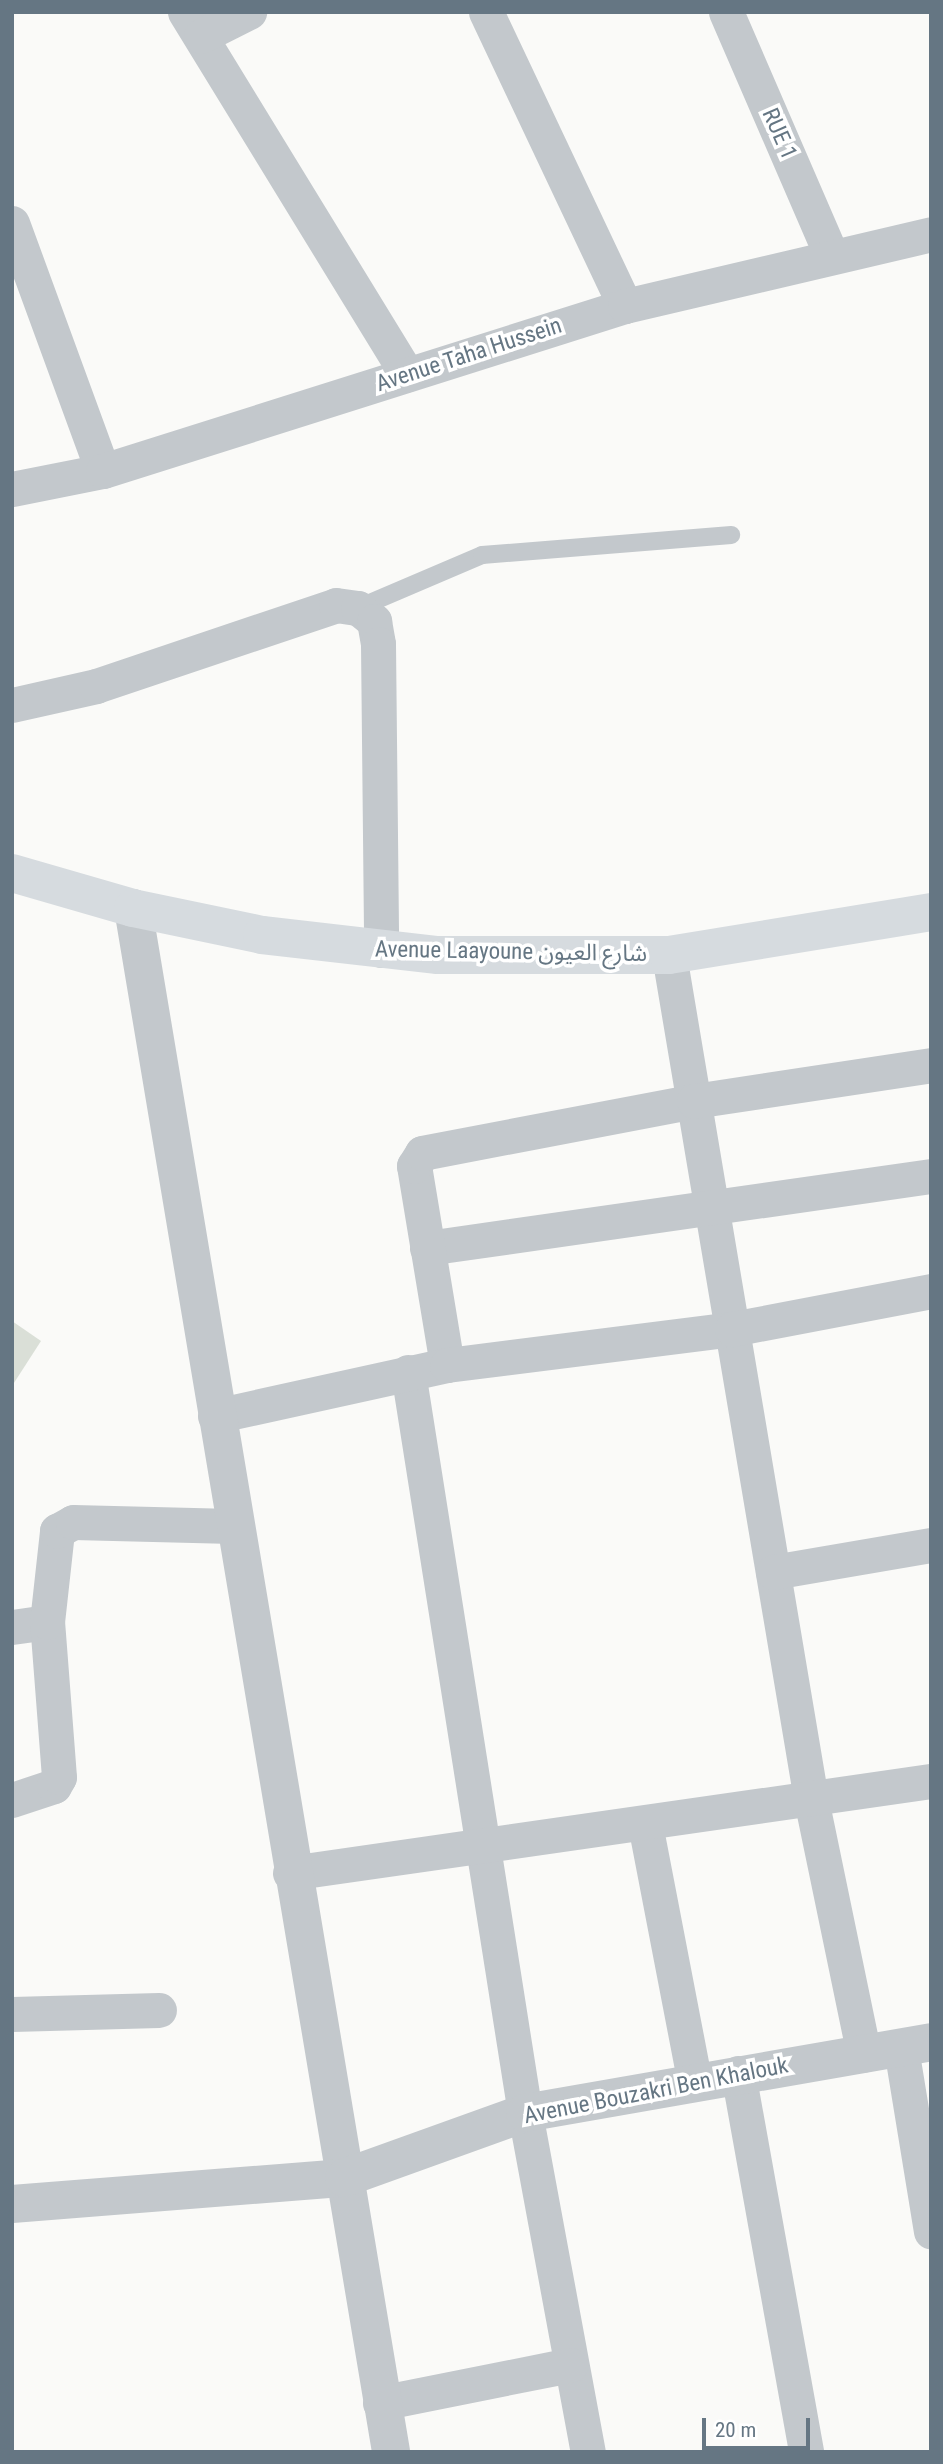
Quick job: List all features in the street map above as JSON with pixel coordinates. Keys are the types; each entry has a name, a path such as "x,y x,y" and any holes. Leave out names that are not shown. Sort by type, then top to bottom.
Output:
{"main road":[{"name":"Avenue Laayoune شارع العيون","path":"12,873 133,908 381,950 669,955 931,912"}],"street":[{"path":"249,12 193,24 408,374"},
{"path":"486,12 625,306"},
{"name":"RUE 1","path":"726,12 831,255"},
{"path":"12,223 103,471"},
{"name":"Avenue Taha Hussein","path":"12,489 103,471 625,306 831,255 931,234"},
{"path":"12,705 83,690 337,606 358,608 374,621 378,643 381,950"},
{"path":"133,908 290,1873 344,2178 380,2403 391,2452"},
{"path":"669,955 811,1799 864,2055"},
{"path":"447,1365 414,1166 422,1153 694,1101 931,1065"},
{"path":"427,1248 931,1176"},
{"path":"215,1416 408,1371 732,1329 931,1291"},
{"path":"408,1371 488,1847 526,2113 588,2452"},
{"path":"12,1800 54,1786 59,1777 47,1622 57,1531 73,1522 233,1526"},
{"path":"773,1572 931,1545"},
{"path":"12,1626 47,1622"},
{"path":"290,1873 931,1782"},
{"path":"645,1824 695,2082"},
{"path":"12,2014 159,2010"},
{"path":"916,2045 931,2232"},
{"name":"Avenue Bouzakri Ben Khalouk","path":"12,2204 344,2178 526,2113 738,2073 916,2045"},
{"path":"738,2073 806,2452"},
{"path":"380,2403 570,2365"}],"lane":[{"path":"358,608 482,555 731,535"}],"shaded area":[{"path":"12,1321 41,1341 12,1386"}]}
